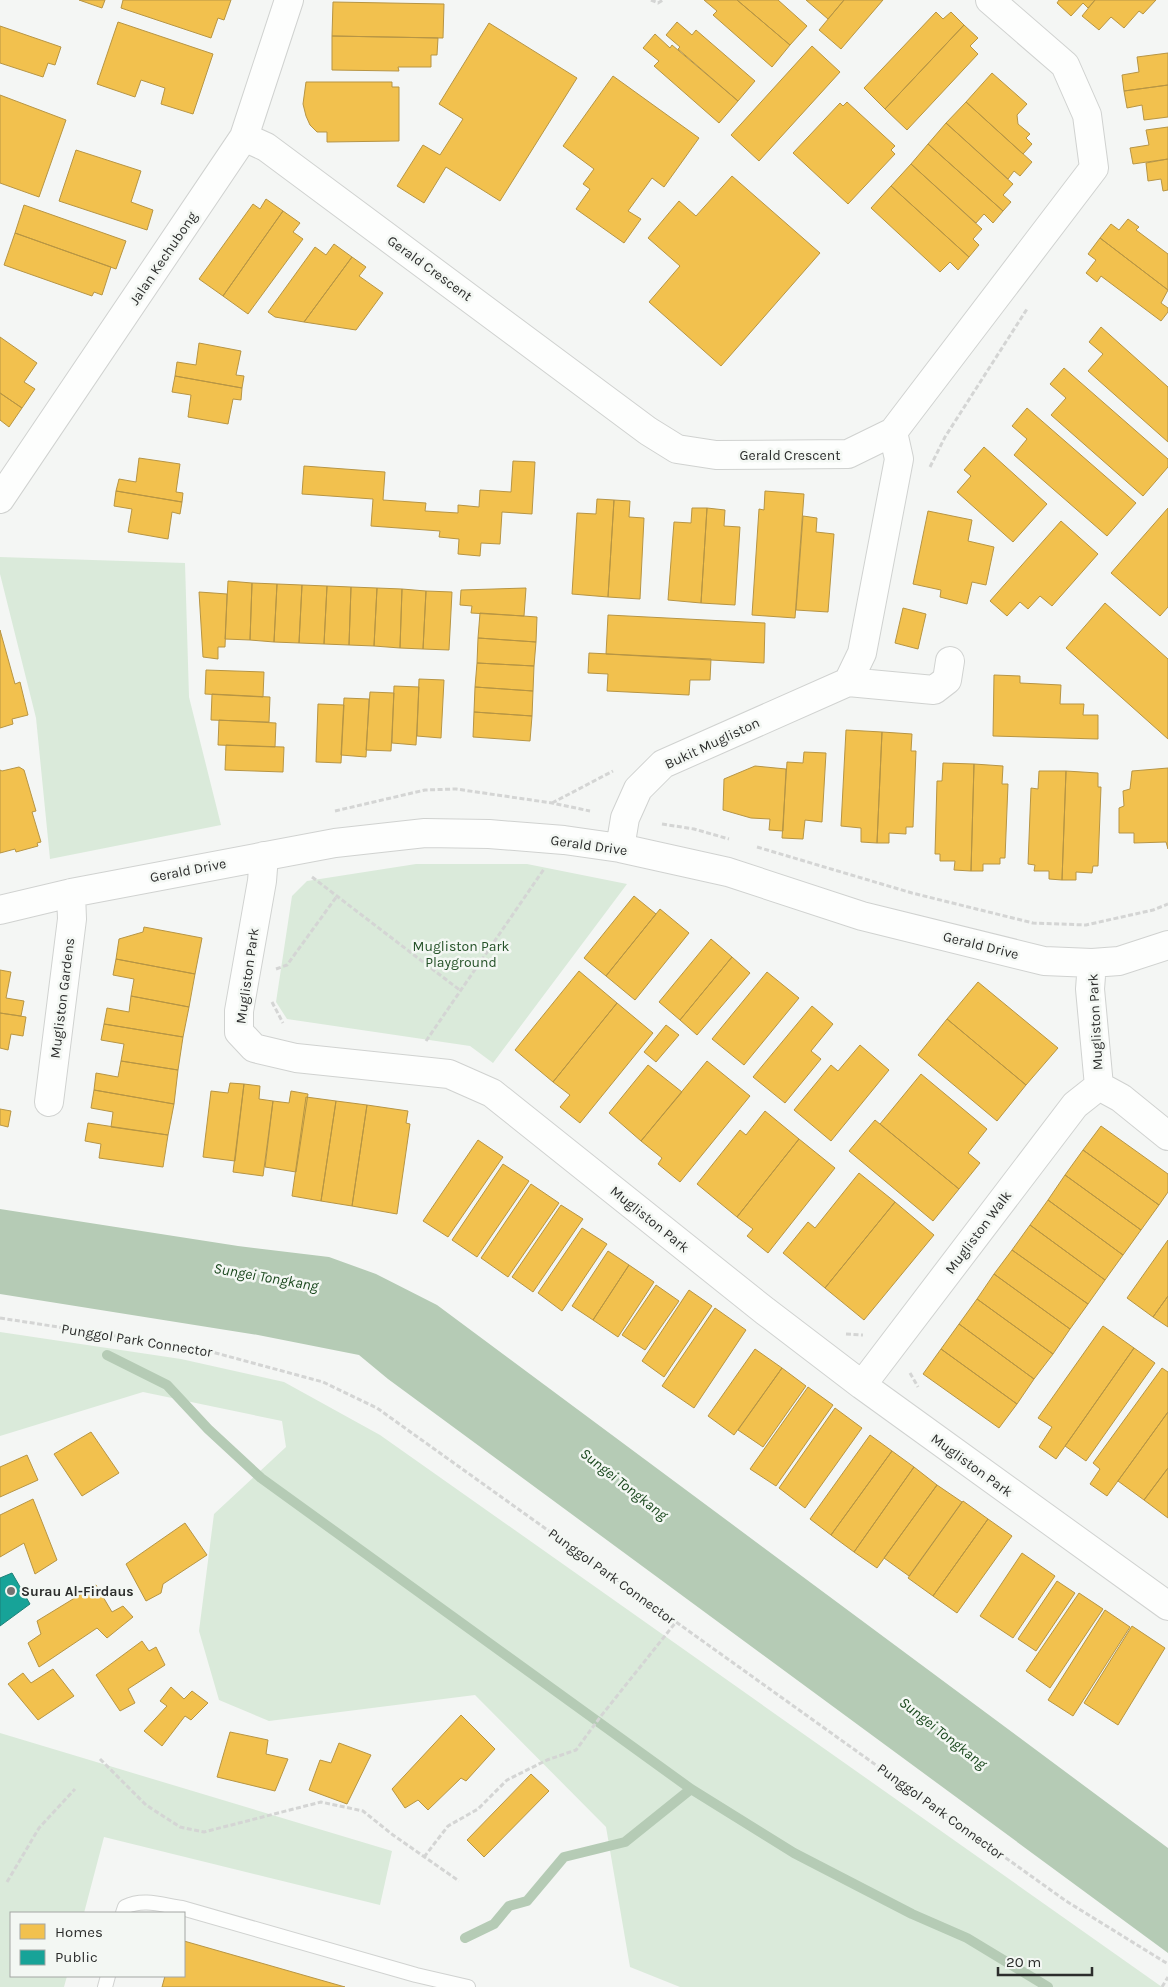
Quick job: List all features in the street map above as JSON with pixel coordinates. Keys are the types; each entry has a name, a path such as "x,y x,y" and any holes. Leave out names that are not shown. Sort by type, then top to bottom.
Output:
{"street":[{"name":"Jalan Kechubong","path":"0,499 244,137 289,0"},
{"name":"Gerald Crescent","path":"244,137 266,147 648,431 677,449 716,455 848,454 893,432 1094,168 1087,115 1065,65 990,0"},
{"path":"848,682 862,653 899,459 893,432"},
{"name":"Bukit Mugliston","path":"620,848 626,818 638,788 663,764 848,682 934,690 947,680 950,662"},
{"name":"Gerald Drive","path":"0,910 335,842 425,833 489,834 620,848 728,872 862,916 1044,961 1092,963 1119,961 1168,945"},
{"name":"Mugliston Park","path":"264,856 262,881 239,1011 239,1032 254,1048 296,1058 449,1074 492,1093 757,1304 862,1384 1168,1606"},
{"name":"Mugliston Gardens","path":"49,1102 72,920 72,894"},
{"name":"Mugliston Park","path":"1092,963 1090,989 1099,1086 1121,1098 1168,1136"},
{"name":"Mugliston Walk","path":"862,1384 1075,1105 1099,1086"}],"lane":[{"path":"123,1912 125,1907 144,1901 182,1908 416,1976 468,1987"}],"path":[{"path":"652,0 658,3 663,0"},
{"path":"552,803 622,767"},
{"path":"626,818 694,829 732,840"},
{"path":"751,846 912,893 1033,923 1086,925 1153,910 1168,904"},
{"path":"424,1044 549,862"},
{"path":"308,874 461,991"},
{"path":"274,969 287,966 337,896"},
{"name":"Punggol Park Connector","path":"0,1318 201,1348 323,1382 378,1408 1066,1901 1168,1964"},
{"path":"424,1857 448,1826 478,1809 507,1780 547,1760 576,1750 676,1622"},
{"path":"100,1759 146,1805 180,1827 204,1832 321,1802 363,1811 459,1881"},
{"path":"7,1882 38,1828 75,1789"},
{"path":"1162,1987 1168,1977"}],"green space":[{"path":"0,557 185,563 189,697 221,825 50,859 36,718 0,574"},
{"name":"Mugliston Park Playground","path":"416,864 527,864 627,884 493,1063 470,1046 287,1019 276,1002 292,896 307,881"},
{"path":"0,1332 181,1359 284,1382 380,1435 1162,1987 680,1987 630,1967 606,1827 475,1695 269,1721 219,1700 199,1631 214,1514 286,1447 282,1421 143,1392 0,1436"},
{"path":"0,1733 392,1851 380,1905 104,1837 84,1912 10,1912 10,1977 67,1977 64,1987 0,1987"}],"water":[{"name":"Sungei Tongkang","path":"0,1209 238,1246 329,1257 376,1274 437,1305 1168,1848 1168,1953 388,1379 359,1355 258,1335 0,1294"}],"building: Homes":[{"path":"79,0 105,0 102,8"},
{"path":"123,0 231,0 224,20 218,18 211,38 121,8"},
{"path":"704,0 737,0 790,45 772,67 713,15 717,11"},
{"path":"737,0 778,0 807,26 790,45"},
{"path":"806,0 844,0 828,19"},
{"path":"844,0 883,0 841,49 819,30"},
{"path":"1059,0 1095,0 1088,8 1083,3 1071,16 1057,3"},
{"path":"1095,0 1156,0 1143,14 1139,11 1124,28 1111,17 1099,30 1082,16"},
{"path":"333,2 444,4 443,38 332,36"},
{"path":"936,12 943,19 951,12 964,25 885,109 864,88"},
{"path":"118,22 213,54 193,114 161,104 165,88 141,80 135,97 97,84"},
{"path":"677,22 692,35 696,30 755,81 738,101 678,49 680,47 666,35"},
{"path":"489,23 577,78 500,201 446,167 424,203 397,186 423,145 440,155 463,119 439,104"},
{"path":"964,25 978,38 970,46 978,54 907,130 885,109"},
{"path":"0,26 61,47 55,65 48,63 43,77 0,63"},
{"path":"655,34 670,48 672,45 738,101 719,123 654,66 659,61 643,48"},
{"path":"332,36 438,38 437,55 431,55 431,67 398,67 399,71 332,70"},
{"path":"812,46 840,72 759,161 731,135"},
{"path":"1168,53 1168,85 1124,91 1122,75 1139,72 1137,57"},
{"path":"992,73 1027,104 1017,115 1018,124 1030,134 1026,138 1032,144 1023,154 966,102"},
{"path":"613,76 699,138 664,187 652,178 628,211 641,219 624,243 576,209 590,189 583,184 594,169 563,146"},
{"path":"306,82 392,82 392,87 399,87 399,141 327,142 327,132 317,132 310,125 306,116 303,104"},
{"path":"1168,85 1168,117 1144,120 1142,105 1127,108 1124,91"},
{"path":"0,95 66,120 39,197 0,183"},
{"path":"847,102 895,146 891,150 895,154 848,204 793,153 840,103 843,106"},
{"path":"966,102 1032,162 1020,176 1014,171 1008,179 946,123"},
{"path":"946,123 1013,184 1003,195 1011,202 1003,211 928,144"},
{"path":"1168,127 1168,159 1133,164 1130,148 1149,145 1146,130"},
{"path":"928,144 1003,211 993,223 984,214 976,223 911,164"},
{"path":"76,150 141,171 131,202 153,210 147,230 59,201"},
{"path":"1168,159 1168,190 1163,191 1161,179 1148,181 1146,163"},
{"path":"911,164 982,229 973,239 979,245 969,257 891,186"},
{"path":"732,176 820,253 721,366 649,302 680,266 648,238 679,201 696,216"},
{"path":"891,186 969,257 958,270 950,262 940,272 871,208"},
{"path":"266,199 283,211 223,296 199,279 253,204 260,209"},
{"path":"24,205 126,241 116,269 15,233"},
{"path":"283,211 300,223 293,232 303,239 248,314 223,296"},
{"path":"1128,219 1139,227 1136,230 1168,254 1168,290 1100,238 1111,224 1119,230"},
{"path":"15,233 111,267 102,295 94,292 92,296 4,265"},
{"path":"1100,238 1168,290 1161,303 1168,308 1168,312 1161,321 1101,276 1097,282 1086,273 1096,260 1088,254"},
{"path":"334,244 352,257 304,322 275,317 268,312 315,247 326,255"},
{"path":"352,257 366,267 359,276 383,293 356,330 304,322"},
{"path":"1101,327 1168,387 1168,442 1088,371 1103,354 1089,342"},
{"path":"0,337 37,363 24,382 35,389 22,408 0,393"},
{"path":"199,343 241,351 236,375 244,376 242,388 175,376 177,362 196,365"},
{"path":"1064,368 1168,459 1168,467 1143,496 1051,415 1066,398 1050,384"},
{"path":"175,376 242,388 241,400 233,399 228,424 188,417 191,395 172,392"},
{"path":"0,393 22,408 9,427 0,420"},
{"path":"1027,408 1136,503 1107,536 1014,455 1027,439 1012,426"},
{"path":"984,447 1047,504 1013,542 957,492 971,476 964,470"},
{"path":"139,458 180,464 176,492 183,493 182,502 116,491 119,479 136,482"},
{"path":"513,461 535,462 532,514 502,512 500,544 481,543 480,556 458,554 459,539 439,537 440,531 371,526 373,499 302,494 304,466 385,472 383,500 426,503 425,511 458,513 458,505 479,507 480,490 511,492"},
{"path":"116,491 182,502 180,514 172,512 168,539 128,532 132,509 114,506"},
{"path":"765,491 804,494 795,618 752,615 759,509 764,510"},
{"path":"597,499 614,500 608,597 572,594 577,513 596,514"},
{"path":"614,500 630,501 629,517 644,518 640,599 608,597"},
{"path":"692,508 707,508 701,603 668,600 674,522 691,523"},
{"path":"707,508 725,510 724,526 740,527 735,605 701,603"},
{"path":"1168,508 1168,607 1160,616 1111,573"},
{"path":"928,511 972,520 968,541 994,547 986,585 972,582 967,604 940,597 941,590 913,584"},
{"path":"803,516 817,518 816,532 834,534 828,612 796,610"},
{"path":"1061,521 1098,554 1052,606 1040,596 1028,609 1020,602 1007,616 990,601"},
{"path":"228,581 252,583 250,640 225,639"},
{"path":"252,583 277,584 274,642 250,640"},
{"path":"277,584 302,585 299,643 274,642"},
{"path":"302,585 327,586 324,644 299,643"},
{"path":"327,586 351,587 349,645 324,644"},
{"path":"351,587 377,588 374,646 349,645"},
{"path":"377,588 402,589 400,648 374,646"},
{"path":"526,588 524,616 471,613 472,606 460,605 461,590"},
{"path":"402,589 426,591 423,649 400,648"},
{"path":"426,591 452,592 449,650 423,649"},
{"path":"199,592 227,594 225,647 218,647 218,659 203,657"},
{"path":"1105,603 1168,659 1168,739 1066,648"},
{"path":"903,608 926,614 918,649 895,643"},
{"path":"480,613 537,617 536,642 478,638"},
{"path":"608,615 765,623 764,663 606,654"},
{"path":"0,630 15,684 20,682 28,715 12,719 13,724 0,728"},
{"path":"478,638 536,642 534,666 477,663"},
{"path":"589,653 711,659 710,680 690,680 689,695 607,691 608,674 588,673"},
{"path":"477,663 534,666 533,691 475,687"},
{"path":"206,670 264,672 263,697 205,694"},
{"path":"994,675 1020,676 1020,683 1061,685 1060,704 1084,704 1083,715 1098,715 1098,739 993,736"},
{"path":"419,679 444,680 441,738 417,736"},
{"path":"394,686 419,687 416,745 392,743"},
{"path":"475,687 533,691 532,716 474,712"},
{"path":"370,692 394,693 391,751 366,750"},
{"path":"212,694 270,697 269,722 211,720"},
{"path":"344,698 369,699 366,757 341,755"},
{"path":"318,704 344,705 341,763 316,762"},
{"path":"474,712 532,716 530,741 473,737"},
{"path":"219,720 276,723 275,747 218,745"},
{"path":"846,730 882,732 877,843 861,842 861,828 841,826"},
{"path":"882,732 912,734 911,751 916,751 913,827 906,827 906,834 889,833 889,843 877,843"},
{"path":"226,745 284,747 283,772 225,770"},
{"path":"804,752 826,753 822,822 805,820 803,839 782,838 787,762 803,763"},
{"path":"943,763 974,764 971,871 954,870 955,861 940,861 940,854 935,854 937,781 942,781"},
{"path":"974,764 1003,766 1002,784 1008,784 1005,858 1000,858 1000,864 983,864 983,871 971,871"},
{"path":"755,766 786,769 783,831 769,830 770,819 751,818 723,810 724,779"},
{"path":"19,767 24,770 36,811 32,812 41,842 37,843 38,846 16,852 15,849 0,853 0,770"},
{"path":"1168,768 1168,849 1166,842 1134,843 1134,833 1119,833 1119,808 1124,806 1123,791 1130,789 1132,771"},
{"path":"1039,771 1066,771 1062,880 1049,879 1049,871 1034,871 1035,865 1028,864 1031,788 1038,789"},
{"path":"1066,771 1098,773 1098,787 1101,787 1098,866 1093,866 1092,873 1076,872 1076,880 1062,880"},
{"path":"634,896 656,914 606,976 584,958"},
{"path":"660,909 689,933 635,1000 606,976"},
{"path":"144,927 202,938 195,974 116,959 119,939 143,932"},
{"path":"711,939 732,957 680,1020 659,1002"},
{"path":"732,957 750,973 697,1035 680,1020"},
{"path":"116,959 195,974 189,1007 131,996 134,979 113,975"},
{"path":"0,970 11,972 6,998 24,1001 21,1016 0,1013"},
{"path":"579,971 617,1003 553,1082 515,1050"},
{"path":"767,972 799,998 744,1065 712,1039"},
{"path":"978,982 1058,1048 1026,1085 947,1019"},
{"path":"131,996 189,1007 183,1037 104,1024 107,1008 129,1012"},
{"path":"617,1003 653,1033 580,1123 560,1107 570,1095 553,1082"},
{"path":"812,1006 833,1024 811,1051 821,1059 785,1103 753,1077"},
{"path":"0,1013 26,1017 23,1036 11,1034 8,1050 0,1048"},
{"path":"947,1019 1026,1085 997,1121 918,1055"},
{"path":"104,1024 183,1037 178,1070 121,1061 124,1044 101,1040"},
{"path":"666,1025 679,1035 656,1062 644,1052"},
{"path":"860,1045 889,1070 831,1141 794,1110 831,1065 838,1071"},
{"path":"121,1061 178,1070 174,1104 94,1090 96,1073 118,1077"},
{"path":"707,1061 750,1096 680,1182 658,1164 662,1158 641,1141"},
{"path":"648,1065 682,1092 641,1141 609,1113"},
{"path":"921,1074 987,1129 968,1153 980,1163 959,1189 880,1124"},
{"path":"230,1083 244,1084 235,1161 203,1157 211,1091 228,1093"},
{"path":"244,1084 260,1086 259,1099 273,1101 263,1176 233,1172"},
{"path":"94,1090 174,1104 168,1135 111,1127 113,1112 91,1108"},
{"path":"291,1091 308,1094 296,1172 265,1167 273,1101 289,1103"},
{"path":"306,1097 336,1101 321,1201 292,1196"},
{"path":"336,1101 367,1105 352,1206 321,1201"},
{"path":"367,1105 408,1111 406,1123 410,1124 397,1214 352,1206"},
{"path":"0,1109 11,1111 8,1127 0,1125"},
{"path":"765,1111 799,1139 737,1217 697,1184 740,1130 746,1135"},
{"path":"875,1120 959,1189 933,1221 849,1151"},
{"path":"88,1123 168,1135 163,1167 99,1158 101,1144 85,1141"},
{"path":"1101,1126 1168,1174 1168,1192 1159,1205 1083,1150"},
{"path":"799,1139 835,1168 768,1253 747,1236 753,1229 737,1217"},
{"path":"478,1140 503,1157 448,1237 423,1221"},
{"path":"1083,1150 1159,1205 1141,1230 1065,1175"},
{"path":"503,1164 529,1181 477,1257 452,1240"},
{"path":"859,1173 895,1202 825,1288 783,1253 808,1222 815,1228"},
{"path":"1065,1175 1141,1230 1123,1255 1048,1200"},
{"path":"531,1184 559,1203 508,1277 481,1258"},
{"path":"1048,1200 1123,1255 1105,1280 1030,1225"},
{"path":"895,1202 934,1235 864,1320 825,1288"},
{"path":"561,1205 583,1219 533,1292 512,1277"},
{"path":"1030,1225 1105,1280 1088,1304 1012,1250"},
{"path":"582,1228 607,1244 562,1311 538,1293"},
{"path":"1168,1240 1168,1296 1153,1317 1127,1298"},
{"path":"1012,1250 1088,1304 1070,1329 994,1274"},
{"path":"608,1251 629,1265 593,1320 572,1306"},
{"path":"629,1265 654,1282 618,1337 593,1320"},
{"path":"994,1274 1070,1329 1053,1354 977,1299"},
{"path":"656,1285 679,1301 645,1350 622,1335"},
{"path":"689,1290 712,1306 664,1377 642,1361"},
{"path":"1168,1296 1168,1327 1153,1317"},
{"path":"977,1299 1053,1354 1034,1379 959,1324"},
{"path":"715,1308 746,1330 694,1408 662,1386"},
{"path":"959,1324 1034,1379 1017,1404 941,1349"},
{"path":"1103,1326 1134,1348 1056,1459 1039,1447 1052,1427 1038,1418"},
{"path":"1134,1348 1155,1363 1086,1461 1065,1446"},
{"path":"755,1349 782,1368 734,1435 708,1416"},
{"path":"941,1349 1017,1404 999,1428 923,1374"},
{"path":"782,1368 806,1386 763,1447 738,1430"},
{"path":"1162,1368 1168,1372 1168,1412 1107,1496 1090,1484 1100,1469 1093,1463"},
{"path":"808,1387 833,1405 776,1486 750,1469"},
{"path":"835,1408 862,1428 805,1508 779,1488"},
{"path":"1168,1412 1168,1468 1144,1500 1118,1481"},
{"path":"91,1432 119,1473 82,1496 54,1454"},
{"path":"870,1435 892,1451 831,1535 810,1519"},
{"path":"892,1451 914,1467 854,1552 831,1535"},
{"path":"27,1455 38,1480 0,1497 0,1467"},
{"path":"914,1467 937,1485 877,1568 854,1552"},
{"path":"1168,1468 1168,1518 1144,1500"},
{"path":"937,1485 962,1502 909,1576 884,1558"},
{"path":"33,1499 57,1560 35,1574 24,1543 0,1557 0,1515"},
{"path":"963,1501 988,1519 933,1596 908,1578"},
{"path":"988,1519 1012,1536 957,1613 933,1596"},
{"path":"185,1523 207,1555 163,1584 161,1593 146,1601 126,1564"},
{"path":"1022,1553 1055,1576 1013,1638 980,1616"},
{"path":"1057,1581 1075,1593 1036,1651 1018,1639"},
{"path":"96,1585 112,1612 123,1606 133,1617 107,1638 97,1628 39,1667 28,1643 41,1634 37,1621"},
{"path":"1079,1593 1103,1609 1050,1688 1026,1671"},
{"path":"1105,1610 1130,1627 1073,1716 1048,1700"},
{"path":"1132,1626 1165,1648 1118,1725 1084,1703"},
{"path":"142,1641 149,1651 156,1647 165,1665 128,1689 135,1703 120,1711 96,1675"},
{"path":"53,1669 74,1696 38,1720 8,1684 23,1673 31,1683"},
{"path":"171,1687 184,1699 192,1691 208,1703 191,1720 185,1716 162,1746 144,1731 167,1706 160,1701"},
{"path":"461,1715 495,1749 466,1781 461,1778 428,1810 418,1800 405,1808 392,1789"},
{"path":"230,1732 268,1740 266,1754 288,1759 275,1791 217,1777"},
{"path":"339,1743 371,1755 347,1804 309,1790 320,1760 331,1763"},
{"path":"531,1774 549,1791 484,1857 467,1840"},
{"path":"185,1941 345,1987 162,1987 165,1977 185,1977"}],"building: Public":[{"name":"Surau Al-Firdaus","path":"12,1573 30,1604 0,1626 0,1578"}],"waterway":[{"path":"107,1355 167,1385 208,1429 261,1478 691,1789 794,1853 912,1914 967,1938 1048,1987"},
{"path":"465,1938 494,1924 509,1906 527,1901 564,1857 625,1842 691,1789"}],"place":[{"name":"Surau Al-Firdaus","path":"11,1591"}]}
